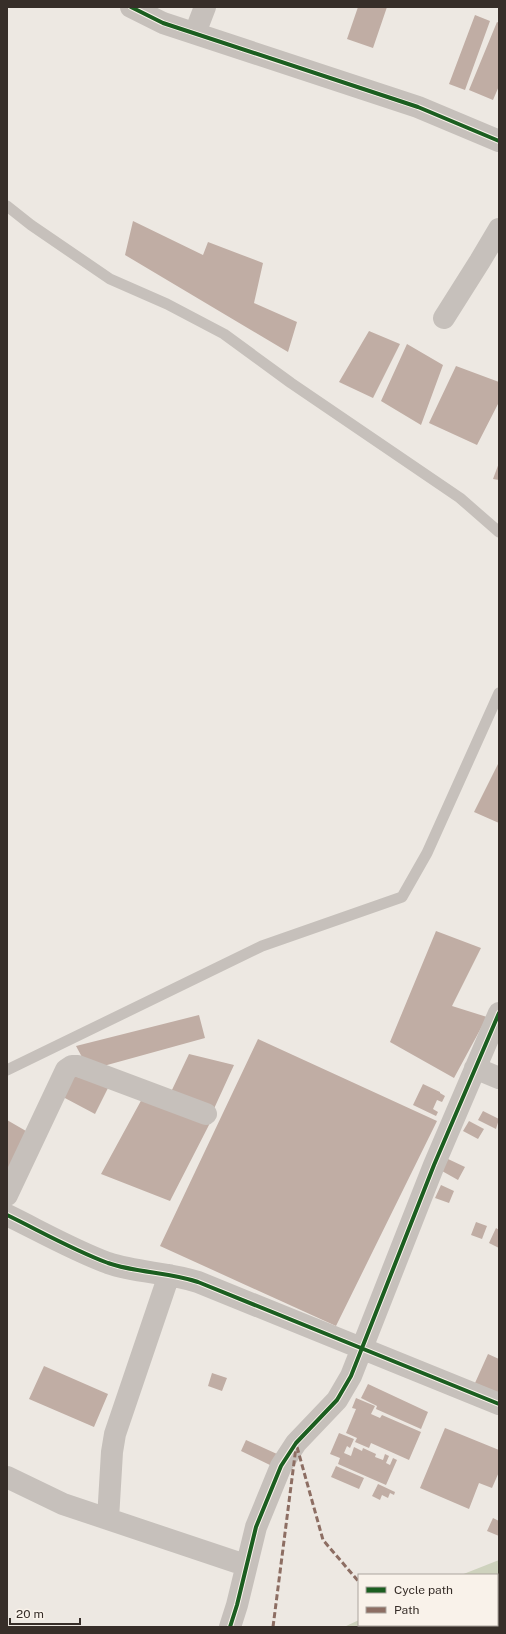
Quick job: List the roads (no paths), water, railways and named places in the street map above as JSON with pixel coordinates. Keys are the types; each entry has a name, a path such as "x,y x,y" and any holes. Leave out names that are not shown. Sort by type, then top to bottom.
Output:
{"street":[{"path":"131,7 164,23 418,107 499,141"},
{"path":"195,33 205,7"},
{"path":"444,318 499,229"},
{"path":"230,1627 256,1527 281,1466 296,1443 337,1400 351,1376 363,1349 434,1165 499,1013"},
{"path":"7,1196 66,1070 72,1066 78,1066 206,1114"},
{"path":"475,1068 499,1078"},
{"path":"7,1215 107,1263 144,1272 169,1275 198,1282 499,1404"},
{"path":"108,1519 112,1452 115,1434 169,1275"},
{"path":"7,1477 63,1504 245,1565"}],"lane":[{"path":"7,206 31,225 110,279 167,304 224,334 291,383 460,498 499,532"},
{"path":"7,1070 262,946 402,897 427,853 499,693"}]}
